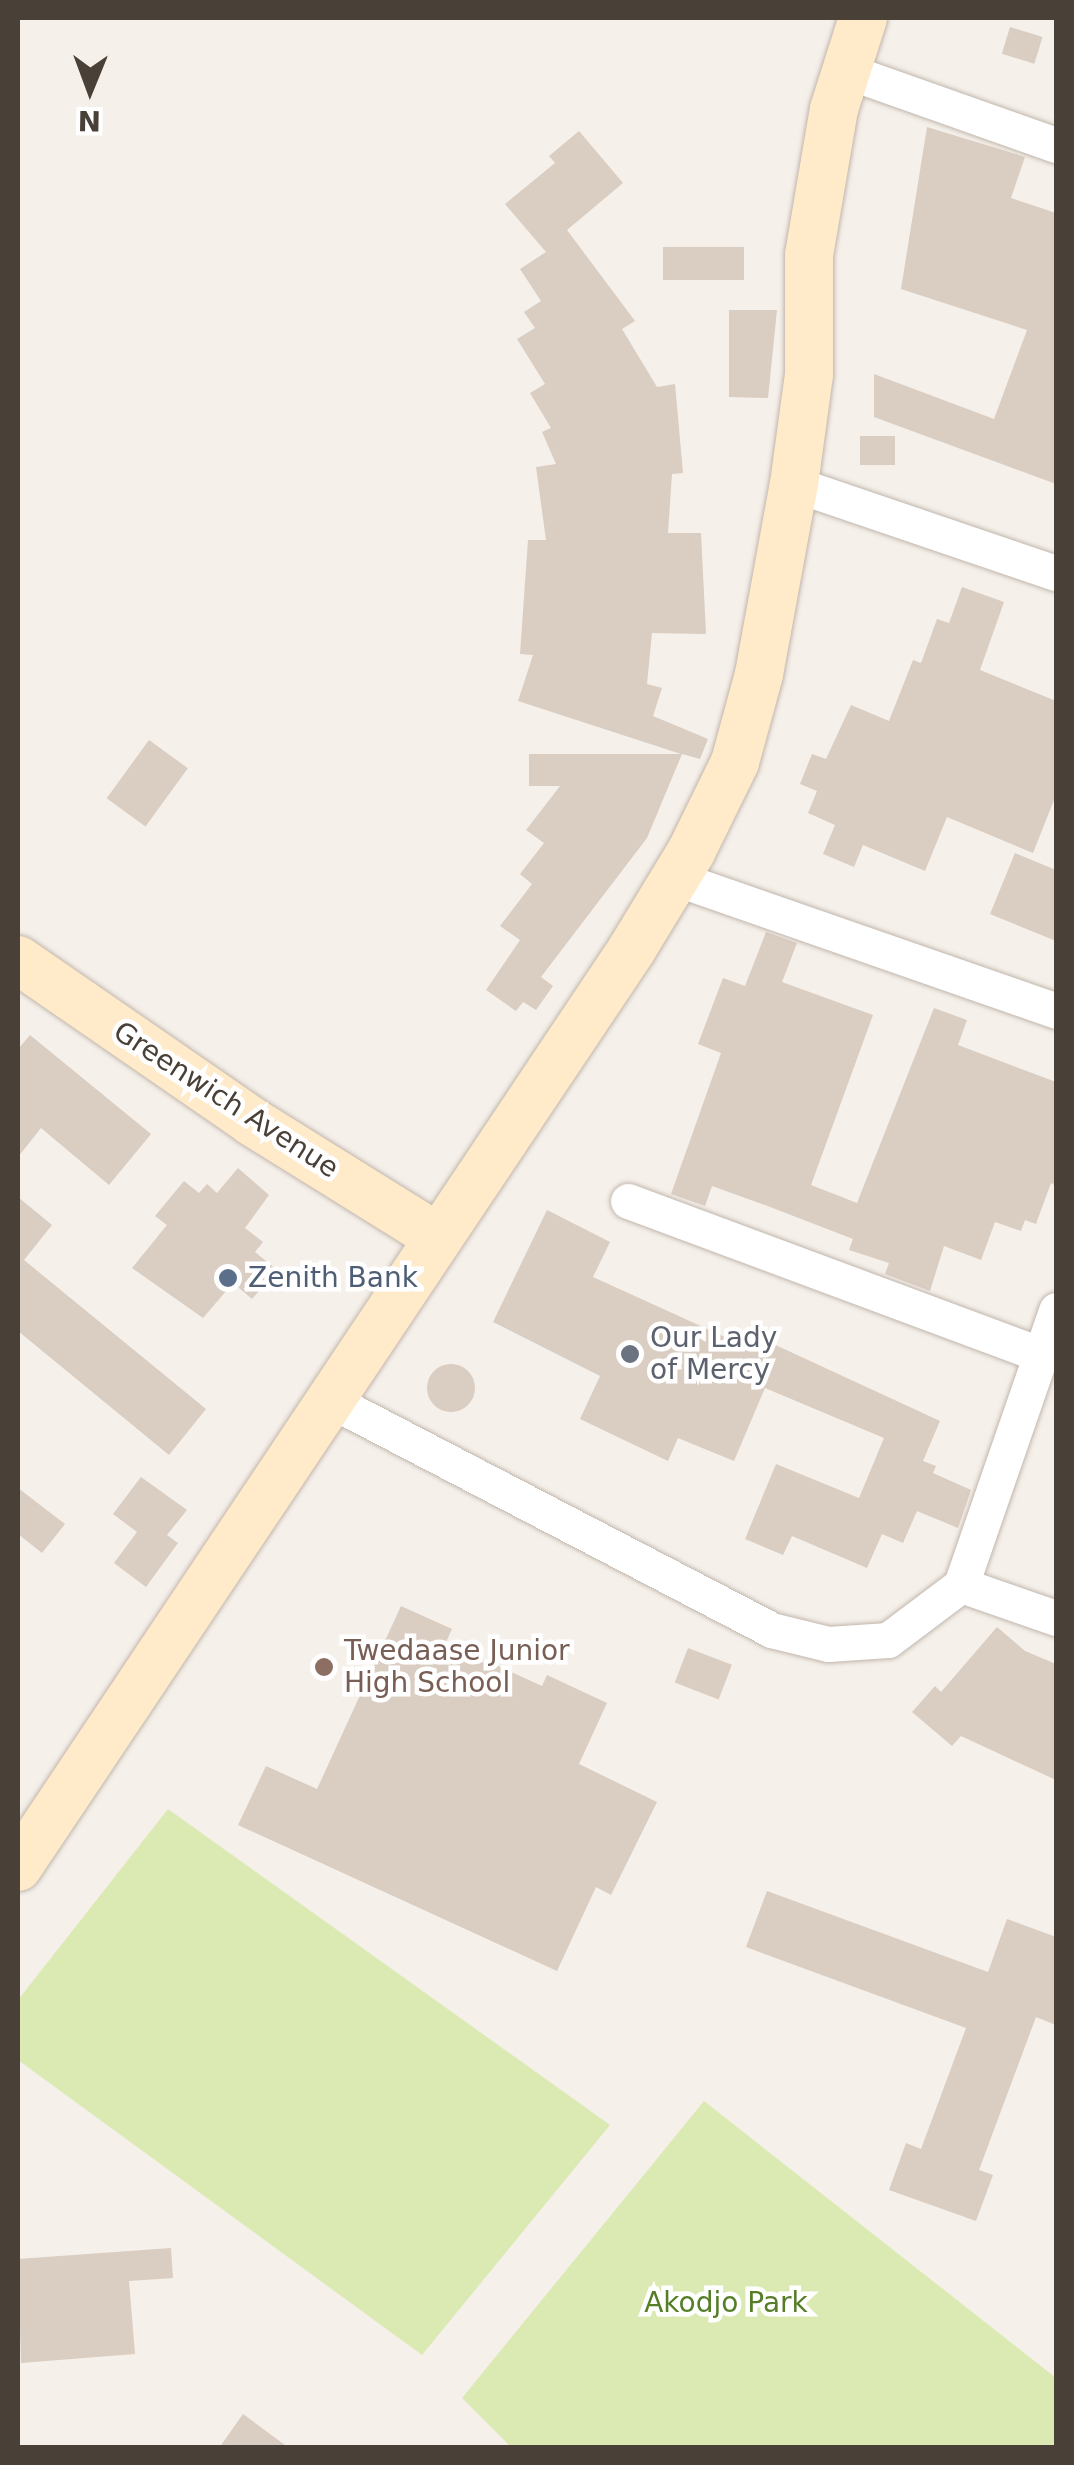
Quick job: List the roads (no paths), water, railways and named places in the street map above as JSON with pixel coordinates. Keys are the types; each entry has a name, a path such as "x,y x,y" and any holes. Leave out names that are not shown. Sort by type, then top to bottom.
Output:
{"street":[{"path":"18,1868 675,878 735,762 760,674 794,484 809,374 809,255 847,71 864,18"},
{"path":"847,71 1056,146"},
{"path":"794,484 1056,573"},
{"path":"675,878 1056,1012"},
{"name":"Greenwich Avenue","path":"18,960 252,1121 436,1236"},
{"path":"628,1202 1041,1355"},
{"path":"328,1398 770,1630 828,1644 888,1640 961,1585 1056,1310"},
{"path":"961,1585 1056,1618"}],"place":[{"name":"Zenith Bank","path":"228,1278"},
{"name":"Our Lady of Mercy","path":"630,1354"},
{"name":"Twedaase Junior High School","path":"324,1667"}],"park label":[{"name":"Akodjo Park","path":"726,2303"}]}
